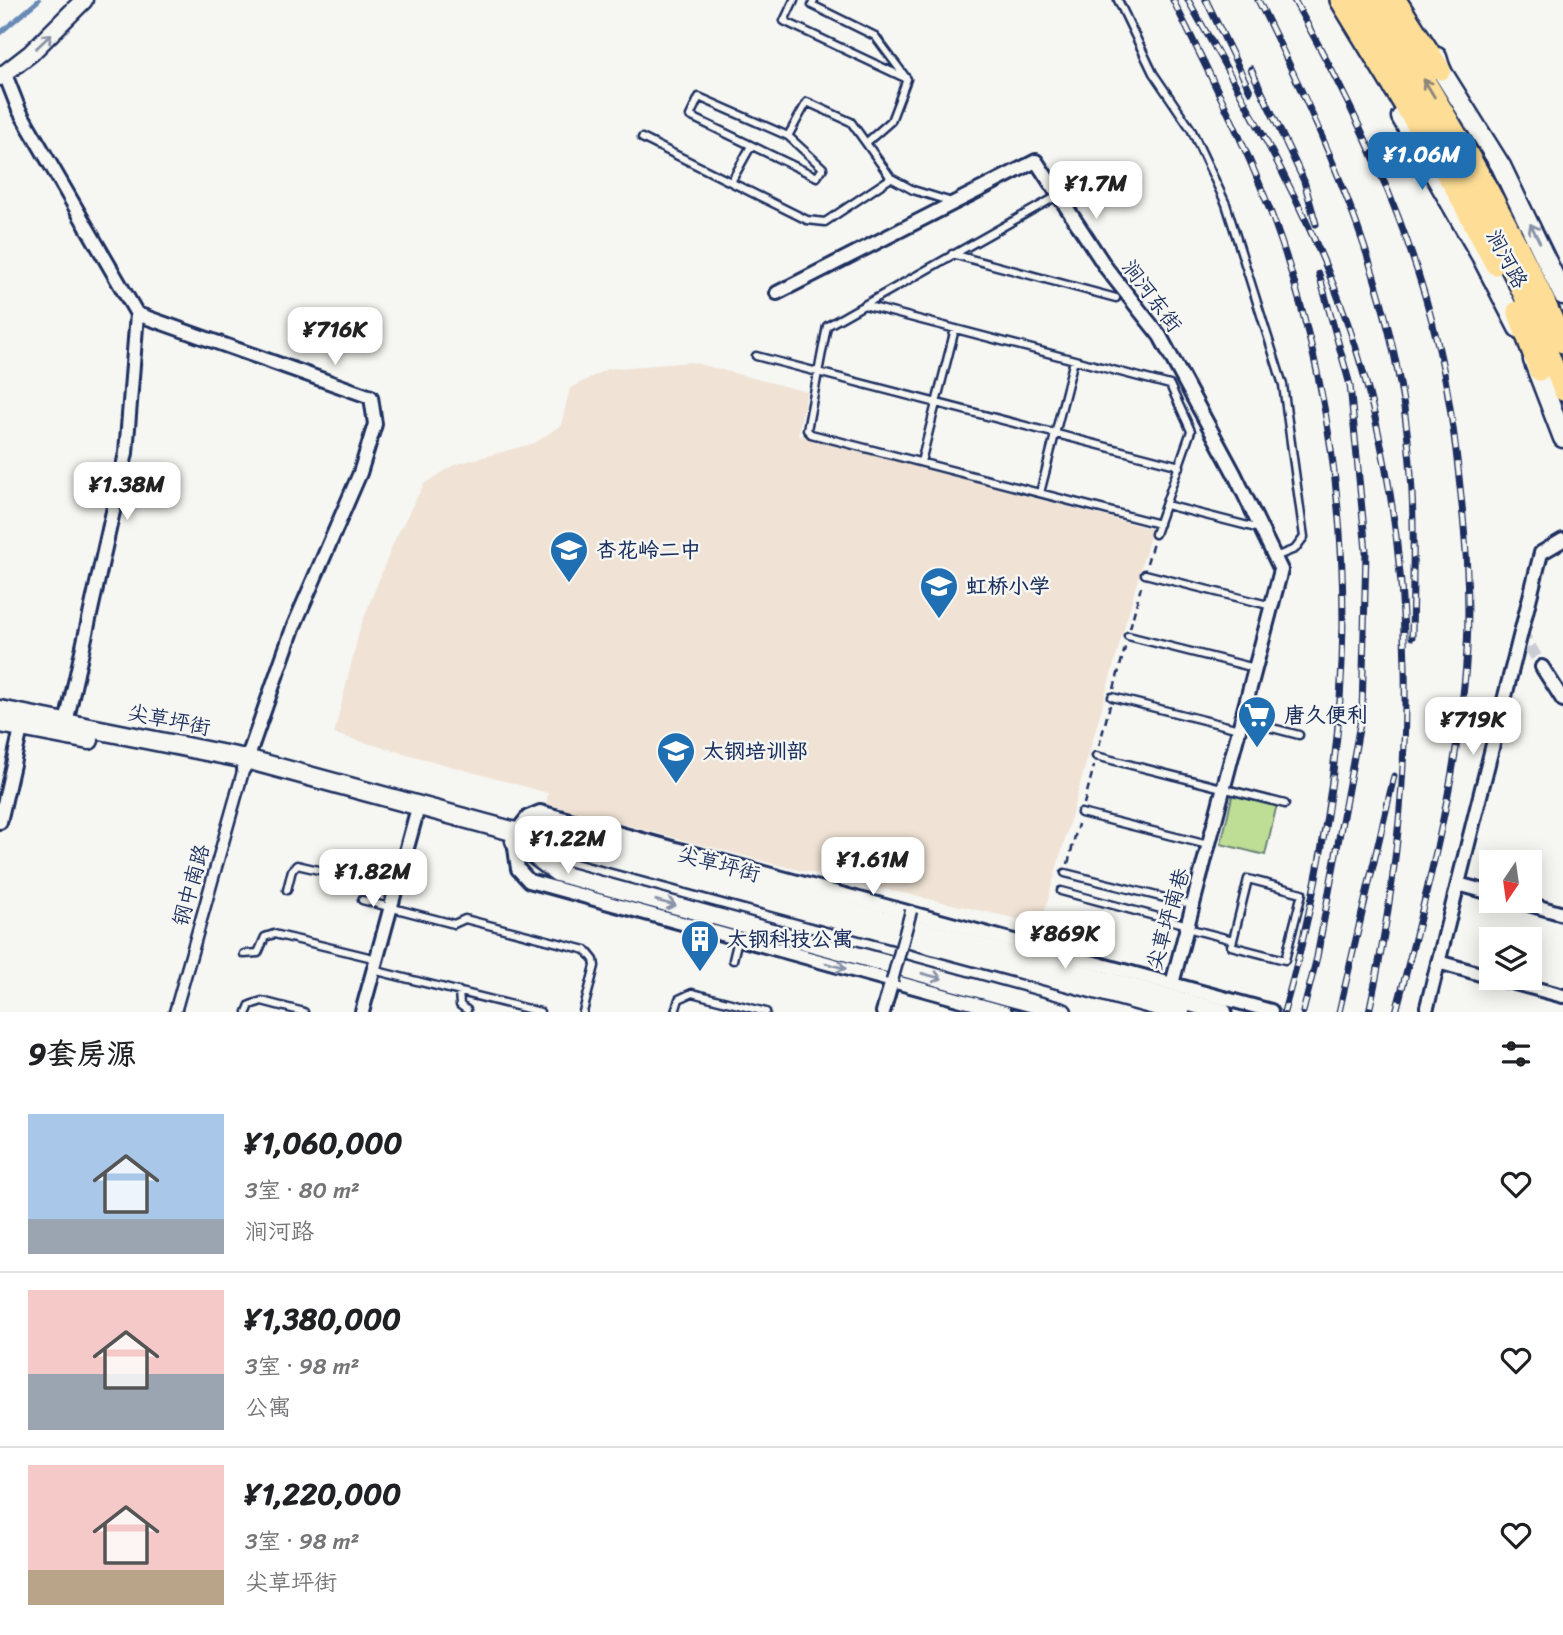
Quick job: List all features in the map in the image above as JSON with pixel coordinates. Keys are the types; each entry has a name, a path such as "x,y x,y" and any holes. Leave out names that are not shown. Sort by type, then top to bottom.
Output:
{"main road":[{"name":"涧河路","path":"1331,0 1481,256 1539,370 1563,438"},
{"path":"1340,0 1447,175 1504,280 1539,370"},
{"name":"涧河路","path":"1359,0 1479,200 1535,321 1563,391"},
{"name":"涧河路","path":"1377,0 1498,202 1540,286 1563,343"},
{"path":"1401,4 1441,69"},
{"name":"涧河路","path":"1441,69 1501,166 1563,295"},
{"name":"尖草坪街","path":"0,710 23,721 245,764 416,815 515,837 1140,1012"},
{"name":"尖草坪街","path":"0,723 66,723 245,764 1180,1012"}],"street":[{"path":"66,723 125,453 137,314 19,110 2,72 41,44 84,0"},
{"name":"涧河东街","path":"777,293 957,204 1036,161 1107,269 1160,336 1281,569"},
{"path":"137,314 370,397 375,424 360,473 288,639 245,764"},
{"path":"1427,1007 1541,553 1563,540"},
{"name":"尖草坪南巷","path":"515,837 528,817 540,812 1172,984 1281,569"},
{"path":"1542,667 1563,700"},
{"path":"0,822 23,721"},
{"name":"钢中南路","path":"175,1012 245,764"},
{"path":"362,1012 416,815"},
{"path":"515,837 571,834 1223,1012"},
{"path":"515,837 518,869 529,881 1005,1012"},
{"path":"515,837 557,873 1063,1012"},
{"path":"1458,884 1479,890"},
{"path":"1542,908 1563,914"},
{"path":"883,1012 911,911"},
{"path":"1438,962 1479,974"},
{"path":"1172,984 1270,1011"},
{"path":"1541,990 1563,996"}],"lane":[{"path":"794,0 784,21 907,79"},
{"path":"814,0 812,5 875,36 907,79"},
{"path":"1118,0 1153,73 1191,129 1226,204 1283,384 1304,537 1295,549 1275,557"},
{"path":"867,142 891,121 907,79"},
{"path":"699,97 788,136 823,168 817,177 690,116 699,97"},
{"path":"788,136 807,102 851,122 891,178 913,190 957,204"},
{"path":"642,138 807,220 825,222 891,178"},
{"path":"731,182 751,146"},
{"path":"1059,195 827,326 806,426 811,434 1159,524"},
{"path":"953,254 1116,298"},
{"path":"864,305 1170,386 1191,431 1155,534"},
{"path":"920,462 955,329"},
{"path":"756,356 1180,466"},
{"path":"1040,493 1074,360"},
{"path":"1166,505 1262,529"},
{"path":"1144,574 1272,606"},
{"path":"1128,636 1255,668"},
{"path":"1112,697 1299,735"},
{"path":"1096,756 1285,804"},
{"path":"1081,813 1209,845"},
{"path":"287,890 292,870 297,865 396,888"},
{"path":"1065,873 1193,905"},
{"path":"1248,879 1302,893 1286,960 1231,946 1233,940 1248,879"},
{"path":"1061,891 1233,940"},
{"path":"362,900 454,924 465,919 586,950 595,966 583,1012"},
{"path":"244,954 258,953 265,937 274,934 459,991 540,1012"},
{"path":"733,960 738,939"},
{"path":"459,991 460,1005 467,1010"},
{"path":"675,1012 679,999 692,993 766,1012"},
{"path":"247,1012 250,1005 261,1001 304,1012"}],"path":[{"path":"1065,873 1155,534"}],"shaded area":[{"path":"691,362 807,392 798,435 1152,529 1041,924 782,866 546,804 548,793 334,734 360,628 395,539 424,484 454,465 535,443 561,425 570,388 607,369"}],"green space":[{"path":"1233,793 1277,804 1265,855 1221,844"}],"waterway":[{"path":"0,33 39,0"}],"tunnel":[{"path":"1521,631 1542,667"}],"railway":[{"path":"1173,0 1245,149 1281,241 1309,338 1329,434 1340,530 1343,626 1338,722 1327,818 1308,915 1284,1012"},
{"path":"1188,0 1275,158 1332,281 1348,324 1372,407 1390,492 1401,579 1405,666 1404,754 1397,841 1369,1012"},
{"path":"1206,0 1250,91"},
{"path":"1258,0 1335,167 1376,282 1391,341 1403,401 1412,484 1412,637"},
{"path":"1294,0 1359,125 1396,211 1426,299 1438,345 1455,439 1467,567 1466,663 1453,769 1396,1012"},
{"path":"1251,69 1304,181 1316,224"},
{"path":"1303,1012 1317,957 1362,713 1366,551 1350,385 1319,274"},
{"path":"1339,1012 1394,776"}],"place":[{"name":"杏花岭二中","path":"569,584"},
{"name":"虹桥小学","path":"939,620"},
{"name":"唐久便利","path":"1257,749"},
{"name":"太钢培训部","path":"676,785"},
{"name":"太钢科技公寓","path":"700,973"}]}
